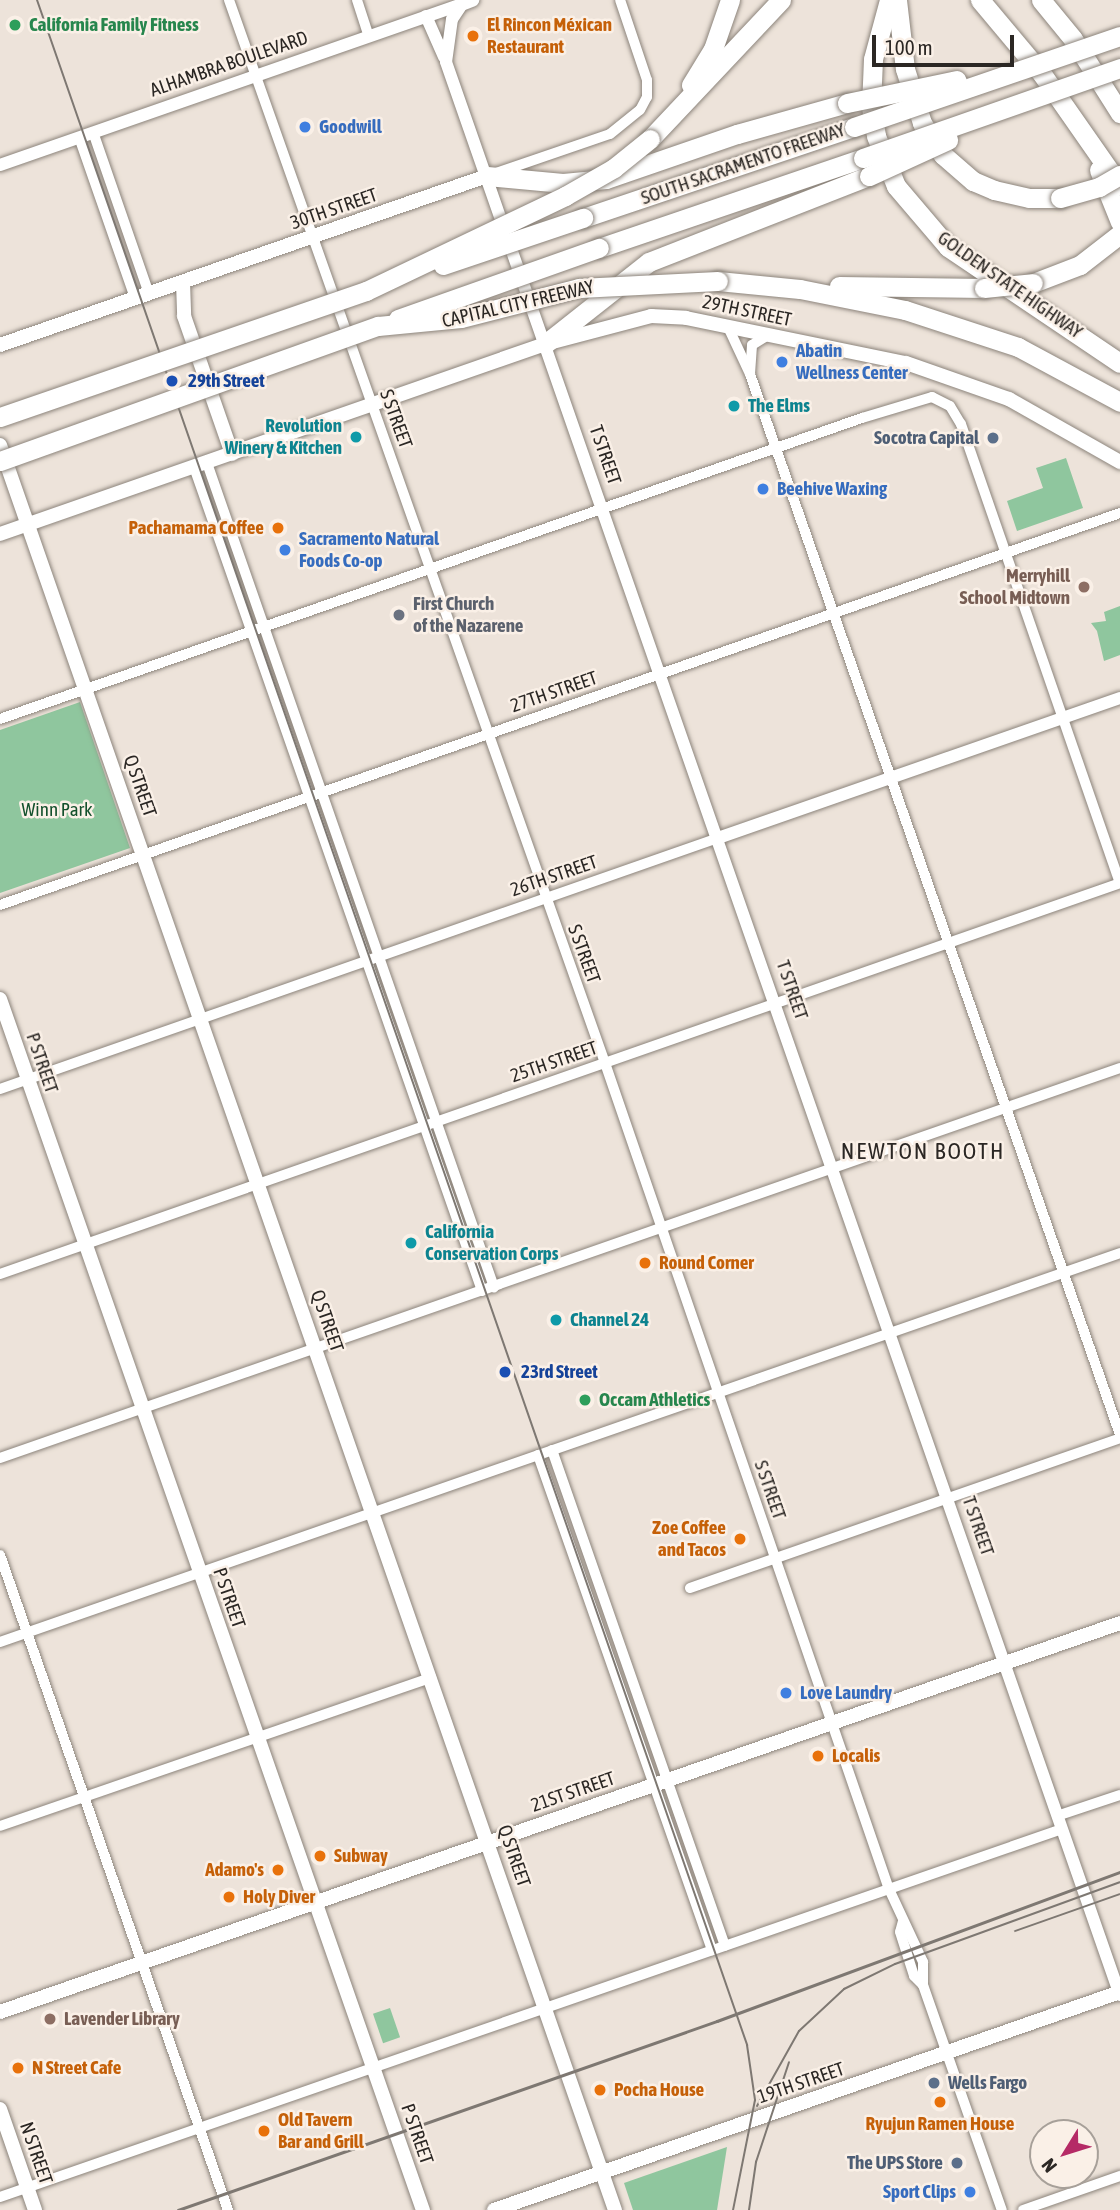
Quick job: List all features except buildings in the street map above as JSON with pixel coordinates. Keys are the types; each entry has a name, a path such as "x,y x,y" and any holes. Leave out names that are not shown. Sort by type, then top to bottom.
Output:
{"highway":[{"path":"650,138 707,60 730,0"},
{"path":"0,417 366,291 565,196 614,168 650,138 691,98 781,0"},
{"name":"GOLDEN STATE HIGHWAY","path":"889,0 873,59 871,107 876,136 896,186 948,247 1120,363"},
{"path":"897,0 905,69 922,123 943,155 973,181 995,190 1029,198 1060,198 1099,187 1120,175"},
{"path":"980,0 1087,136 1120,186"},
{"path":"1041,0 1120,106"},
{"name":"SOUTH SACRAMENTO FREEWAY","path":"366,291 1120,36"},
{"path":"486,176 563,183 606,179 737,134 847,103 1040,63"},
{"name":"SOUTH SACRAMENTO FREEWAY","path":"377,326 599,248 866,167 1054,91 1120,68"},
{"path":"1105,86 1120,113"},
{"path":"1087,136 1120,222"},
{"path":"545,344 649,261 866,167"},
{"path":"800,289 984,288 1060,275 1094,257 1120,234"},
{"name":"CAPITAL CITY FREEWAY","path":"0,461 377,326 461,318 579,288 655,280 718,281 800,289 905,310 967,328 1042,358 1113,397"}],"main road":[{"name":"30TH STREET","path":"0,345 486,176"},
{"path":"183,282 184,316 232,454"},
{"name":"29TH STREET","path":"0,534 545,344 643,317 686,318 906,363 982,388 1056,422 1120,462"},
{"name":"Q STREET","path":"0,445 615,2210"},
{"name":"P STREET","path":"0,999 423,2210"},
{"name":"21ST STREET","path":"0,2012 1120,1623"},
{"name":"19TH STREET","path":"494,2210 1120,1993"},
{"name":"N STREET","path":"0,2109 35,2210"}],"street":[{"name":"S STREET","path":"229,0 605,1063 889,1889 903,1921 910,1928 926,1972 923,1985 1002,2210"},
{"path":"357,0 369,36"},
{"name":"30TH STREET","path":"486,176 610,134 644,103 646,75 620,0"},
{"name":"ALHAMBRA BOULEVARD","path":"0,165 467,1"},
{"name":"T STREET","path":"467,1 452,19 446,62 1120,1993"},
{"path":"426,16 446,62"},
{"path":"93,132 142,296"},
{"path":"79,137 142,296"},
{"path":"690,1588 1120,1437 750,374 728,327"},
{"path":"750,374 752,345 768,335"},
{"path":"0,719 924,397 939,400 958,417 1120,883"},
{"path":"201,465 265,628 494,1287"},
{"path":"201,465 252,632 482,1291"},
{"name":"27TH STREET","path":"0,905 1120,513"},
{"name":"26TH STREET","path":"0,1089 1120,698"},
{"name":"25TH STREET","path":"0,1274 1120,883"},
{"path":"0,1458 1120,1068"},
{"path":"0,1642 1120,1253"},
{"path":"552,1450 712,1950"},
{"path":"538,1455 660,1782 725,1946"},
{"path":"0,1555 228,2210"},
{"path":"0,1826 431,1678"},
{"path":"0,2197 889,1889 1060,1822 1120,1795"},
{"path":"1023,2210 1120,2176"}],"green space":[{"path":"1066,458 1083,508 1017,531 1007,501 1043,488 1036,468"},
{"path":"1120,606 1120,655 1104,661 1097,631 1091,623 1106,621 1104,612"},
{"name":"Winn Park","path":"80,702 130,848 0,893 0,730"},
{"path":"390,2008 400,2037 383,2043 373,2014"},
{"path":"727,2147 717,2210 633,2210 624,2183"}],"tram line":[{"path":"37,0 747,2045 755,2100 733,2210"},
{"path":"757,2106 799,2031 844,1989 895,1964 1120,1882"},
{"path":"1015,1931 1120,1894"},
{"path":"749,2210 756,2162 789,2062"}],"railway":[{"path":"178,2210 717,2021 1120,1872"}],"place":[{"name":"California Family Fitness","path":"15,25"},
{"name":"El Rincon Méxican Restaurant","path":"473,36"},
{"name":"Goodwill","path":"305,127"},
{"name":"Abatin Wellness Center","path":"782,362"},
{"name":"29th Street","path":"172,381"},
{"name":"The Elms","path":"734,406"},
{"name":"Revolution Winery & Kitchen","path":"356,437"},
{"name":"Socotra Capital","path":"993,438"},
{"name":"Beehive Waxing","path":"763,489"},
{"name":"Pachamama Coffee","path":"278,528"},
{"name":"Sacramento Natural Foods Co-op","path":"285,550"},
{"name":"Merryhill School Midtown","path":"1084,587"},
{"name":"First Church of the Nazarene","path":"399,615"},
{"name":"California Conservation Corps","path":"411,1243"},
{"name":"Round Corner","path":"645,1263"},
{"name":"Channel 24","path":"556,1320"},
{"name":"23rd Street","path":"505,1372"},
{"name":"Occam Athletics","path":"585,1400"},
{"name":"Zoe Coffee and Tacos","path":"740,1539"},
{"name":"Love Laundry","path":"786,1693"},
{"name":"Localis","path":"818,1756"},
{"name":"Subway","path":"320,1856"},
{"name":"Adamo's","path":"278,1870"},
{"name":"Holy Diver","path":"229,1897"},
{"name":"Lavender Library","path":"50,2019"},
{"name":"N Street Cafe","path":"18,2068"},
{"name":"Wells Fargo","path":"934,2083"},
{"name":"Pocha House","path":"600,2090"},
{"name":"Ryujun Ramen House","path":"940,2102"},
{"name":"Old Tavern Bar and Grill","path":"264,2131"},
{"name":"The UPS Store","path":"957,2163"},
{"name":"Sport Clips","path":"970,2192"}],"district":[{"name":"NEWTON BOOTH","path":"923,1151"}]}
